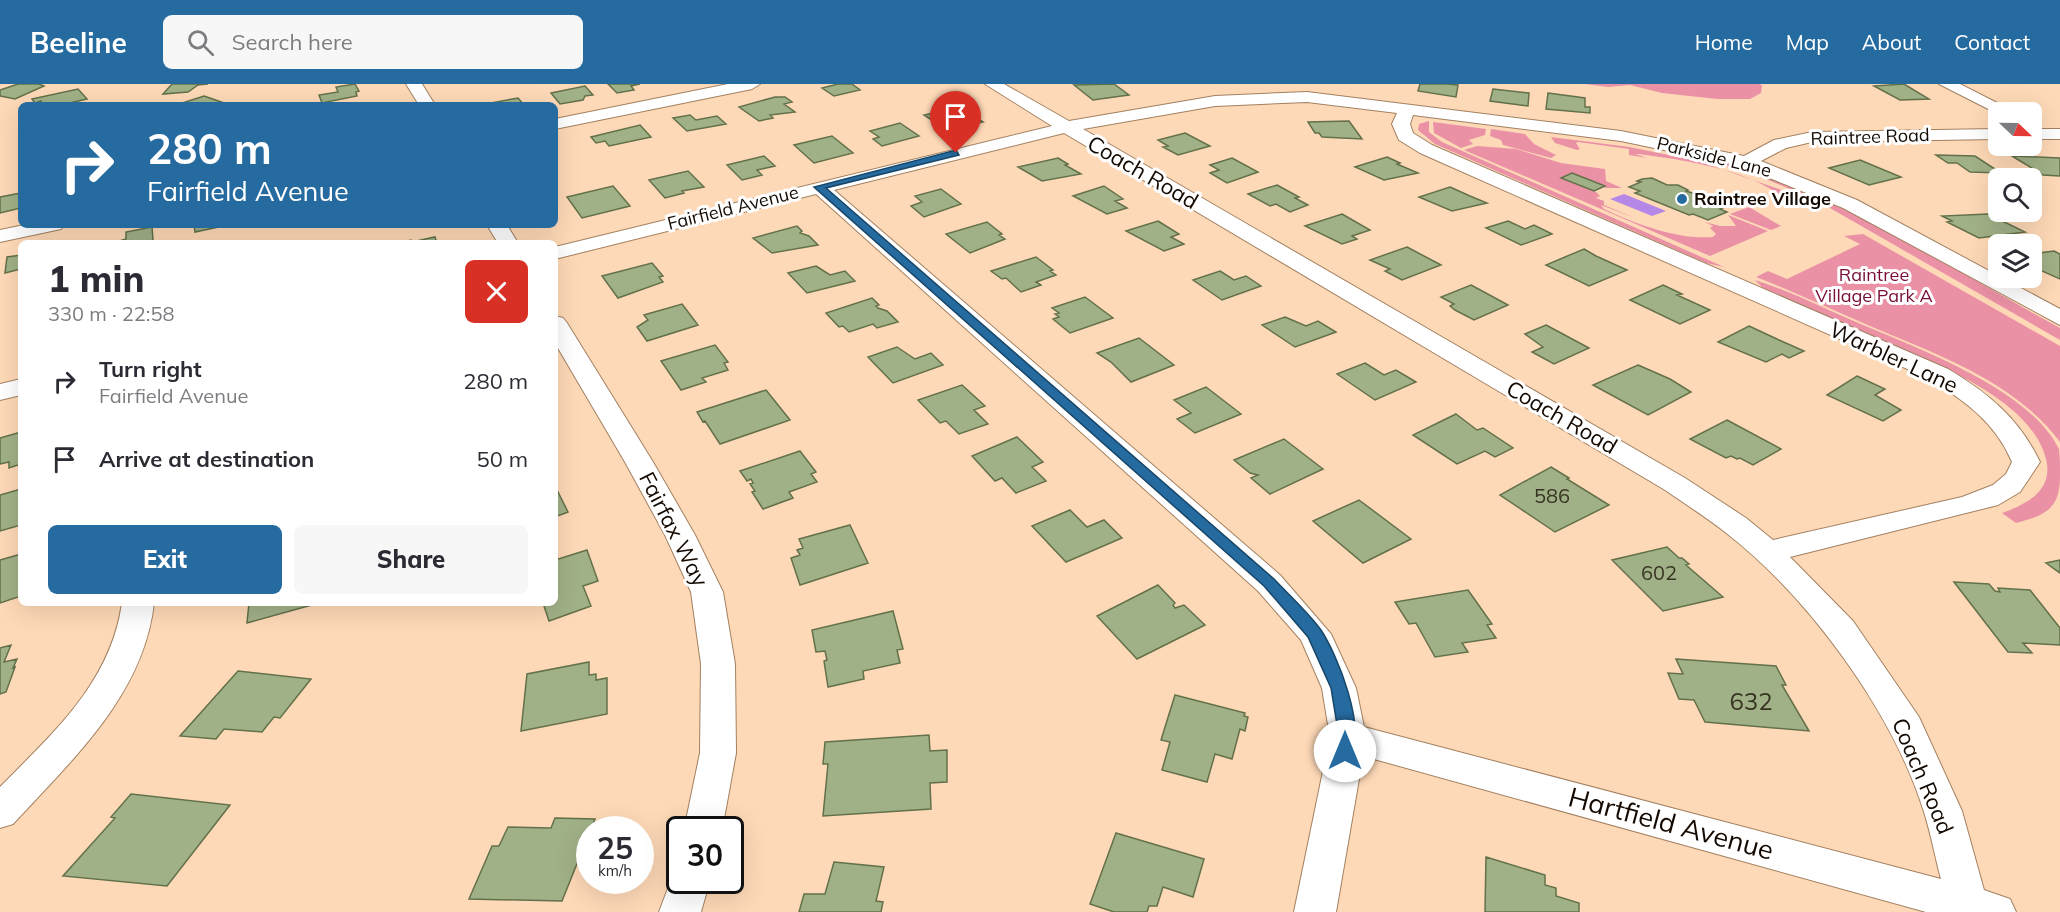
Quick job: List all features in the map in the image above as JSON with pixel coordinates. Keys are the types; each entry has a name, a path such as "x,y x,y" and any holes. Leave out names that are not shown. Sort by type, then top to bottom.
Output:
{"street":[{"path":"414,84 425,102"},
{"path":"558,122 752,84"},
{"name":"Coach Road","path":"993,84 1676,484 1736,525 1767,552 1842,629 1906,727 1944,811 1981,908"},
{"path":"1947,84 1988,103"},
{"name":"Fairfield Avenue","path":"558,252 1067,127 1244,98 1307,97 1407,109"},
{"name":"Parkside Lane","path":"1407,109 1648,140 1746,162 1816,188 1850,204 2060,318"},
{"name":"Warbler Lane","path":"1407,109 1401,124 1405,135 1426,149 1939,374 1974,395 2001,417 2017,439 2026,462 2018,480 1998,494 1968,505 1767,552"},
{"path":"2042,128 2056,134"},
{"name":"Raintree Road","path":"1746,162 1780,144 1812,137 1988,134"},
{"path":"819,187 1269,583 1315,634 1339,688 1348,737 1316,912"},
{"path":"0,236 39,228"},
{"name":"Fairfax Way","path":"558,327 645,472 680,535 707,592 718,664 718,753 706,816"},
{"path":"0,393 18,388"},
{"path":"0,812 76,731 124,664 138,616 138,606"},
{"name":"Hartfield Avenue","path":"1348,737 1981,908"},
{"path":"680,912 686,894"}],"green space":[{"path":"1585,84 1760,84 1762,86 1761,93 1750,99 1717,99 1662,93 1630,85 1608,87"},
{"path":"1429,121 1429,132 1442,142 1724,267 1706,263 1435,144 1418,130 1419,124"},
{"path":"1433,122 1486,129 1485,135 1469,140 1473,144 1461,148 1434,133"},
{"path":"1491,129 1525,134 1534,144 1556,155 1551,158 1503,145 1501,140 1490,136"},
{"path":"1551,137 1629,147 1698,161 1724,170 1673,159 1638,154 1635,154 1647,158 1629,155 1629,149 1578,142 1576,143 1580,149 1577,150 1555,143"},
{"path":"1477,146 1516,149 1561,163 1605,169 1606,181 1622,188 1606,188 1572,173 1560,178 1596,192 1600,196 1596,198 1604,201 1604,205 1635,218 1601,205 1604,209 1657,230 1685,236 1713,237 1716,234 1710,228 1713,226 1705,222 1720,226 1736,226 1728,215 1768,231 1710,256 1464,150"},
{"path":"1707,158 1754,172 1800,190 1888,232 2060,328 2060,340 1816,200 1766,179 1710,161"},
{"path":"1752,180 1787,192 1773,194 1777,193"},
{"path":"1749,207 1781,226 1771,230 1730,214"},
{"name":"Raintree Village Park A","path":"1863,234 2060,346 2060,442 2020,402 1973,372 1948,359 1756,277 1768,271 1787,279 1860,244 1844,236"},
{"path":"1755,280 1794,294 1969,372 2023,407 2044,427 2059,449 2059,487 2054,503 2036,517 2016,523 2002,513 2027,502 2040,490 2045,483 2047,464 2039,441 2023,420 2001,401 1976,384 1948,370 1764,289"}],"shaded area":[{"path":"1624,194 1666,211 1652,216 1610,199"}],"building":[{"path":"18,84 44,86 15,99 0,96 0,90"},
{"path":"172,84 208,84 198,85 188,92 163,94"},
{"path":"355,84 359,91 356,92 357,96 322,102 319,95 338,92 336,87"},
{"path":"608,84 640,84 631,86 634,90 617,93"},
{"path":"838,84 852,84 860,90 834,96 822,88"},
{"path":"1114,84 1129,95 1093,100 1074,85"},
{"path":"1420,84 1458,85 1456,97 1418,91"},
{"path":"1904,84 1929,99 1900,100 1874,86"},
{"path":"585,86 593,95 585,96 583,100 560,104 551,93"},
{"path":"78,89 87,99 74,102 34,102 32,99"},
{"path":"1493,89 1529,93 1528,106 1490,101"},
{"path":"1548,93 1585,98 1585,107 1590,107 1590,113 1546,109"},
{"path":"204,96 221,102 185,102"},
{"path":"775,97 785,97 792,102 784,104 795,112 770,115 773,118 759,121 739,107"},
{"path":"518,98 521,102 496,102"},
{"path":"959,107 983,122 947,130 924,115"},
{"path":"690,115 696,120 717,116 726,124 687,131 673,118"},
{"path":"1349,121 1362,139 1322,137 1319,133 1315,133 1308,122"},
{"path":"900,123 919,136 882,146 873,139 879,137 870,131"},
{"path":"640,125 651,137 609,146 605,141 596,143 591,137"},
{"path":"1185,133 1210,146 1178,155 1163,147 1168,146 1158,140"},
{"path":"832,136 853,153 814,163 794,145"},
{"path":"1936,155 1975,156 1993,168 1988,168 1988,173 1970,172 1957,163 1948,163"},
{"path":"764,156 775,166 757,170 762,175 742,180 727,165"},
{"path":"2012,156 2060,158 2060,176 2043,175 2042,168 2032,168"},
{"path":"1387,157 1418,173 1384,180 1355,167"},
{"path":"1058,158 1081,174 1042,181 1018,167"},
{"path":"1232,158 1258,172 1227,183 1210,173 1219,170 1210,165"},
{"path":"1860,160 1901,177 1869,185 1829,168"},
{"path":"688,171 704,187 682,191 684,193 665,198 649,180"},
{"path":"1572,173 1605,186 1594,191 1561,178"},
{"name":"Raintree Village","path":"1652,178 1667,185 1678,185 1688,190 1686,191 1721,202 1717,204 1725,207 1720,209 1727,212 1708,220 1693,214 1689,215 1635,193 1640,191 1629,187 1641,182 1637,181 1642,179"},
{"path":"1277,185 1299,197 1295,198 1308,205 1290,212 1276,204 1270,206 1248,194"},
{"path":"613,186 630,206 582,218 567,197"},
{"path":"1104,186 1123,199 1115,201 1127,208 1107,214 1073,196"},
{"path":"1450,187 1487,203 1452,211 1419,197"},
{"path":"941,189 961,204 924,217 911,206 922,202 915,196"},
{"path":"18,194 18,209 0,213 0,197"},
{"path":"1342,214 1370,230 1352,236 1357,239 1342,244 1305,226"},
{"path":"1988,214 1988,222 2004,222 2025,232 1988,234 1988,237 1979,238 1947,222 1952,221 1942,216"},
{"path":"1158,221 1179,234 1171,237 1184,244 1164,251 1126,231"},
{"path":"1508,221 1525,229 1534,225 1552,234 1521,245 1486,228"},
{"path":"987,222 1005,239 970,253 946,234"},
{"path":"797,226 802,231 800,233 809,236 818,245 772,253 753,238"},
{"path":"152,228 153,240 123,240 126,239 126,232"},
{"path":"194,228 214,228 195,232"},
{"path":"1407,247 1441,265 1402,280 1385,271 1390,269 1370,260"},
{"path":"1584,249 1627,270 1589,286 1546,265"},
{"path":"2054,251 2060,254 2060,279 2042,271 2042,253"},
{"path":"18,255 18,270 5,273 7,257"},
{"path":"1036,257 1056,275 1036,282 1041,285 1021,292 1006,278 1002,279 991,271"},
{"path":"652,263 663,276 659,277 663,282 618,298 602,276"},
{"path":"816,266 830,275 845,271 855,281 807,293 788,273"},
{"path":"1220,271 1234,280 1246,276 1261,286 1222,300 1193,280"},
{"path":"1471,285 1508,305 1474,320 1455,310 1450,306 1454,304 1441,297"},
{"path":"1663,285 1682,294 1677,295 1710,310 1680,324 1630,300"},
{"path":"1085,297 1113,318 1070,333 1053,319 1059,317 1055,314 1059,313 1052,308"},
{"path":"872,298 879,305 876,306 878,308 887,311 898,322 877,328 873,324 849,332 843,326 839,327 826,313"},
{"path":"682,304 698,325 647,341 637,327 648,320 644,315"},
{"path":"1285,317 1306,326 1318,321 1336,332 1295,347 1262,325"},
{"path":"1546,325 1589,348 1554,364 1532,352 1543,347 1525,334"},
{"path":"1749,326 1804,351 1789,358 1782,354 1766,362 1718,342"},
{"path":"1139,338 1174,365 1131,382 1111,362 1097,353"},
{"path":"715,345 728,362 724,363 728,370 702,378 706,382 681,390 661,361"},
{"path":"897,347 915,359 931,353 943,365 893,383 868,357"},
{"path":"1365,363 1384,375 1396,370 1416,382 1375,400 1337,374"},
{"path":"1638,365 1670,379 1691,392 1648,415 1593,385"},
{"path":"1857,376 1885,389 1875,395 1901,410 1883,421 1827,395"},
{"path":"962,385 985,406 974,410 988,424 959,434 946,421 940,423 918,400"},
{"path":"1206,387 1241,414 1195,433 1177,419 1191,413 1174,400"},
{"path":"766,390 790,420 720,444 697,412"},
{"path":"1456,414 1477,430 1483,428 1513,448 1495,457 1485,451 1457,464 1413,435"},
{"path":"1727,420 1781,449 1753,465 1740,458 1731,456 1726,458 1690,439"},
{"path":"18,433 18,465 9,468 9,462 0,464 0,438"},
{"path":"1017,437 1043,462 1032,467 1046,481 1016,493 1002,478 995,481 972,456"},
{"path":"1284,439 1323,469 1270,494 1251,478 1258,475 1250,473 1234,460"},
{"path":"800,451 816,472 811,474 817,482 789,492 793,498 763,509 752,492 755,491 750,484 753,483 751,479 747,481 740,471"},
{"path":"1551,467 1609,505 1555,532 1500,495"},
{"path":"18,490 18,526 0,531 0,495"},
{"path":"558,492 568,512 558,516"},
{"path":"1359,500 1411,539 1363,563 1313,521"},
{"path":"1070,510 1087,527 1104,520 1122,538 1066,562 1032,526"},
{"path":"850,525 868,563 800,585 791,558 800,555 797,550 803,548 799,539"},
{"path":"1667,547 1689,564 1686,565 1723,597 1663,611 1612,560"},
{"path":"587,550 598,581 583,586 591,606 549,621 544,606 558,606 558,559"},
{"path":"18,555 18,597 0,603 0,560"},
{"path":"2060,560 2060,573 2046,563"},
{"path":"1954,582 1989,584 1995,591 2000,592 1998,588 2030,590 2060,628 2060,645 2023,643 2032,653 2008,652"},
{"path":"1158,585 1175,603 1173,605 1175,608 1184,605 1205,625 1137,659 1097,616"},
{"path":"1468,590 1492,624 1487,625 1496,638 1462,643 1468,652 1435,657 1416,623 1409,624 1395,602"},
{"path":"249,606 308,606 247,623"},
{"path":"893,611 903,649 897,650 900,663 863,671 864,679 828,687 824,661 827,660 825,651 816,652 812,630"},
{"path":"11,645 4,662 17,659 6,692 0,694 0,648"},
{"path":"1676,659 1776,666 1786,685 1782,685 1809,731 1705,722 1694,700 1679,699 1668,673 1683,674"},
{"path":"589,662 589,675 596,674 596,680 607,678 607,714 521,731 527,674"},
{"path":"238,671 311,679 280,718 274,717 262,732 224,729 216,739 180,736"},
{"path":"1175,695 1245,713 1244,716 1248,717 1245,731 1240,729 1232,759 1215,754 1207,782 1162,770 1170,742 1161,740"},
{"path":"929,735 930,751 947,750 947,782 930,783 931,809 823,816 828,764 823,764 825,742"},
{"path":"131,794 230,805 167,886 63,876 115,818 111,817"},
{"path":"555,818 576,819 576,866 562,901 469,899 492,846 499,846 508,827 551,828"},
{"path":"1116,833 1204,859 1193,897 1163,887 1157,906 1149,906 1147,912 1114,912 1090,904"},
{"path":"1486,857 1545,875 1545,885 1556,888 1556,896 1579,903 1579,912 1485,912"},
{"path":"834,862 884,867 876,901 883,902 881,912 799,912 804,894 825,894"}],"place":[{"name":"Raintree Village","path":"1682,199"}],"route":[{"path":"956,153 819,187 1269,583 1315,634 1339,688 1348,737 1345,751"}]}
